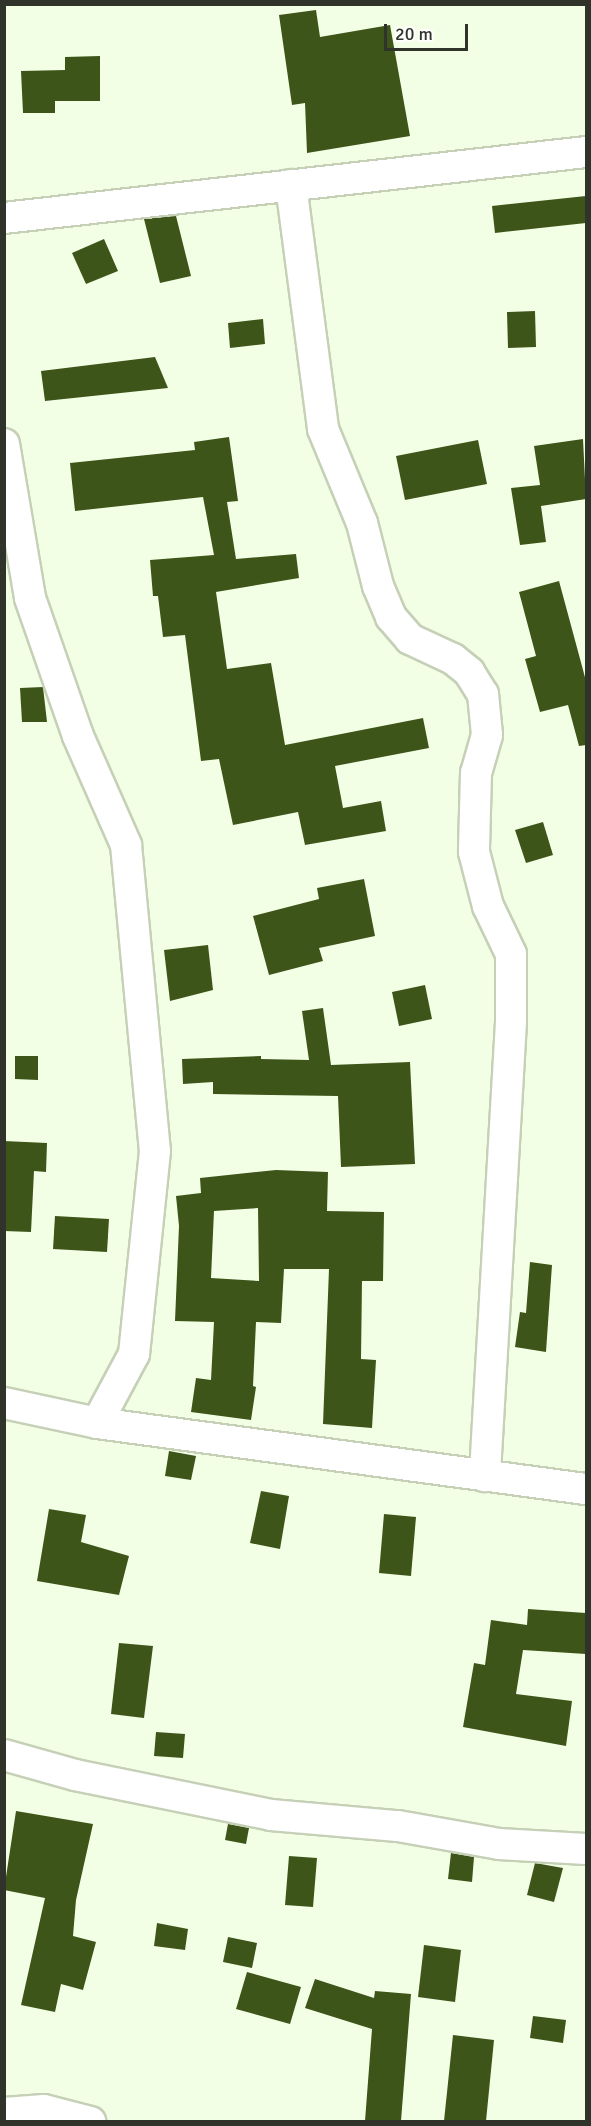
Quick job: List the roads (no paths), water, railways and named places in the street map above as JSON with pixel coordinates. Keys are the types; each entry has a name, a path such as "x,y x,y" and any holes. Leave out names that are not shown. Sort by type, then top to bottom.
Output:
{"street":[{"path":"4,218 586,152"},
{"path":"291,185 323,429 362,523 378,586 391,617 410,639 453,659 468,672 483,694 487,735 476,773 474,852 488,906 511,954 511,1022 485,1476"},
{"path":"4,444 30,598 78,736 126,846 155,1151 134,1354 98,1423"},
{"path":"4,1403 98,1423 586,1489"},
{"path":"4,1755 75,1775 271,1815 398,1826 499,1844 586,1849"},
{"path":"4,2113 44,2110 90,2121"}]}
